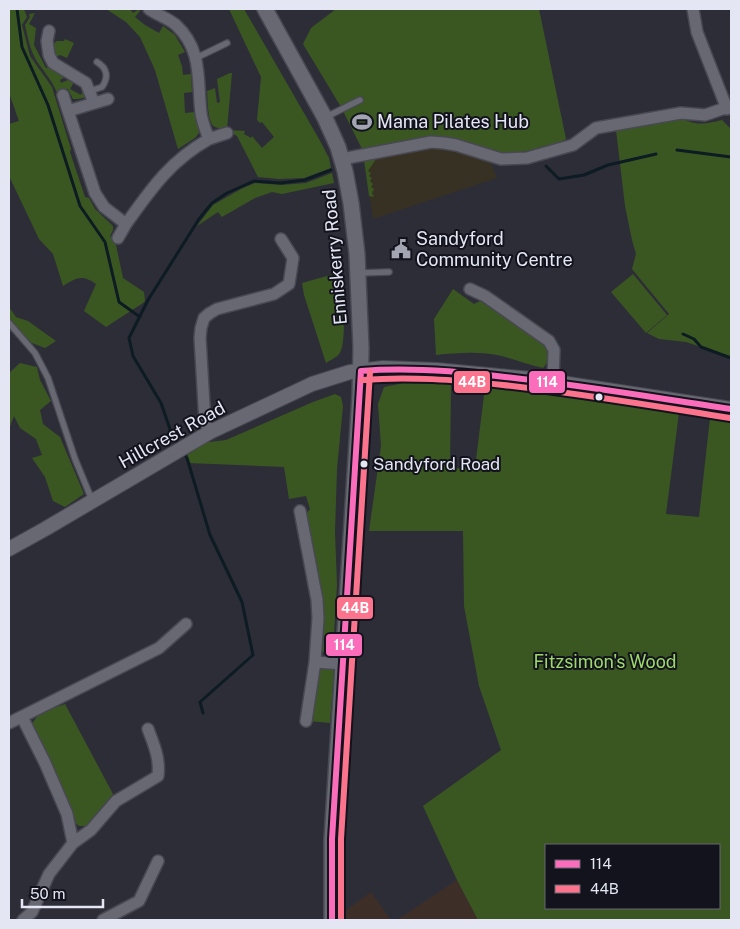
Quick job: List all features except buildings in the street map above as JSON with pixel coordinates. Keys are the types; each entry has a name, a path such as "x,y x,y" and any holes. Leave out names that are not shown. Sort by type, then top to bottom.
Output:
{"main road":[{"name":"Enniskerry Road","path":"265,9 325,118 342,159 351,203 358,274 361,371"},
{"path":"332,920 332,839 361,371"}],"street":[{"path":"149,9 175,25 190,43 196,58 201,112 209,139"},
{"path":"342,159 431,142 450,144 501,158 527,158 558,151 573,145 596,128 681,113 705,115 730,110 696,32 693,9"},
{"path":"49,31 47,41 49,55 53,63 86,82 94,103"},
{"path":"63,95 95,193 104,207 126,224"},
{"path":"68,111 108,99"},
{"path":"118,238 126,224 170,167 195,147 209,139 227,133"},
{"path":"210,432 205,422 200,338 204,318 217,309 274,294 289,284 293,258 281,239"},
{"path":"470,289 485,296 549,341 554,350 553,382"},
{"name":"Hillcrest Road","path":"9,549 93,502 191,442 312,384 338,375 383,368 437,370 553,382 731,409"},
{"path":"300,511 317,600 318,618 315,662 306,720"},
{"path":"9,723 159,648 186,624"},
{"path":"315,662 344,664"},
{"path":"22,717 45,762 67,814 73,843"},
{"path":"22,920 35,916 48,874 73,843 92,830 116,800 158,776 159,764 157,753 148,729"},
{"path":"103,920 139,900 158,861"}],"lane":[{"path":"196,58 227,43"},
{"path":"90,91 102,87 106,82 105,68 97,62"},
{"path":"325,118 360,100"},
{"path":"358,274 389,272"},
{"path":"9,322 35,352 48,378 75,459 93,502"}],"shaded area":[{"path":"432,147 447,147 490,161 497,178 373,219 364,160"},
{"path":"457,880 478,920 397,920"},
{"path":"371,892 391,920 341,920 341,914"}],"green space":[{"path":"9,9 24,9 27,17 22,25 30,56 52,87 85,197 89,198 95,209 113,226 110,236 116,245 123,278 144,292 145,301 143,303 106,327 84,311 96,284 87,279 79,278 63,286 53,254 39,239 9,176 9,124 19,121 9,93"},
{"path":"106,9 130,9 133,13 139,9 140,11 135,17 159,33 163,26 175,35 185,52 178,55 183,75 191,74 192,92 184,93 185,113 195,112 199,133 195,138 178,149 155,70 140,37 126,22"},
{"path":"229,9 244,9 319,139 329,158 331,168 304,178 279,179 258,177 237,136 227,130 245,131 244,134 251,138 252,136 262,148 274,137 262,122 260,123 257,120 261,77"},
{"path":"336,9 539,9 566,139 551,147 506,154 461,140 435,136 362,149 341,107 303,44 311,28"},
{"path":"35,13 29,24 36,28 34,45 46,68 49,67 65,77 60,80 61,83 70,79 74,82 70,89 81,95 84,88 87,97 73,99 68,89 57,93 38,63 31,49 25,25 30,17 29,14"},
{"path":"65,39 74,43 67,58 60,55 53,58 53,44"},
{"path":"232,73 227,129 216,128 212,125 209,116 207,91 215,88 217,103 220,102 217,79"},
{"path":"681,118 701,124 722,120 731,129 731,357 686,342 659,339 647,333 669,314 632,269 636,254 625,206 616,130"},
{"path":"372,156 376,159 368,171 371,173 369,176 372,178 370,181 373,184 371,187 374,189 372,193 374,197 369,196 364,160"},
{"path":"332,173 334,183 282,194 272,192 255,198 222,217 218,212 197,226 213,205 255,183 282,185 306,183"},
{"path":"341,272 344,315 342,348 335,358 326,363 304,295 302,283"},
{"path":"633,274 667,315 646,333 611,292"},
{"path":"453,289 474,304 480,301 545,345 548,357 543,368 494,354 436,355 434,319"},
{"path":"9,307 16,317 28,321 56,341 45,348 21,339 9,330"},
{"path":"20,363 37,367 40,380 51,401 40,410 43,424 60,437 84,494 65,507 53,501 45,477 32,458 42,455 36,439 20,428 14,416 9,429 9,373"},
{"name":"Fitzsimon's Wood","path":"414,381 451,383 450,468 475,468 485,387 554,394 679,413 666,514 699,517 710,418 731,421 731,920 478,920 457,880 423,806 501,750 479,686 464,606 463,531 369,531 381,446 378,404 384,387"},
{"path":"335,394 341,397 343,406 337,469 335,532 337,585 333,650 336,651 334,655 330,656 321,649 322,596 306,522 306,514 310,509 306,496 289,499 284,467 188,463 187,458 189,451 202,443 226,440"},
{"path":"323,668 334,670 330,723 309,721 318,672"},
{"path":"65,704 113,794 86,826 79,826 74,822 32,728 35,719 39,715"}],"waterway":[{"path":"17,9 22,47 48,105 80,206 105,242 119,302 140,317"},
{"path":"677,150 731,157"},
{"path":"546,166 559,179 584,175 608,165 656,154"},
{"path":"179,445 172,435 161,403 133,356 129,338 148,300 199,219 212,203 227,193 254,181 280,183 305,180 331,170"},
{"path":"683,334 694,339 701,347 731,358"},
{"path":"183,452 187,458 210,535 242,602 253,655 200,702 203,713"}],"transit line":[{"name":"114","path":"361,371 433,370 469,373 562,384 731,409"},
{"name":"114","path":"332,920 332,839 361,371"},
{"name":"44B","path":"341,920 341,839 370,372"},
{"name":"44B","path":"362,380 432,379 503,385 730,418"}],"place":[{"name":"Mama Pilates Hub","path":"362,122"},
{"name":"Sandyford Community Centre","path":"401,249"},
{"name":"Sandyford Road","path":"364,464"}]}
